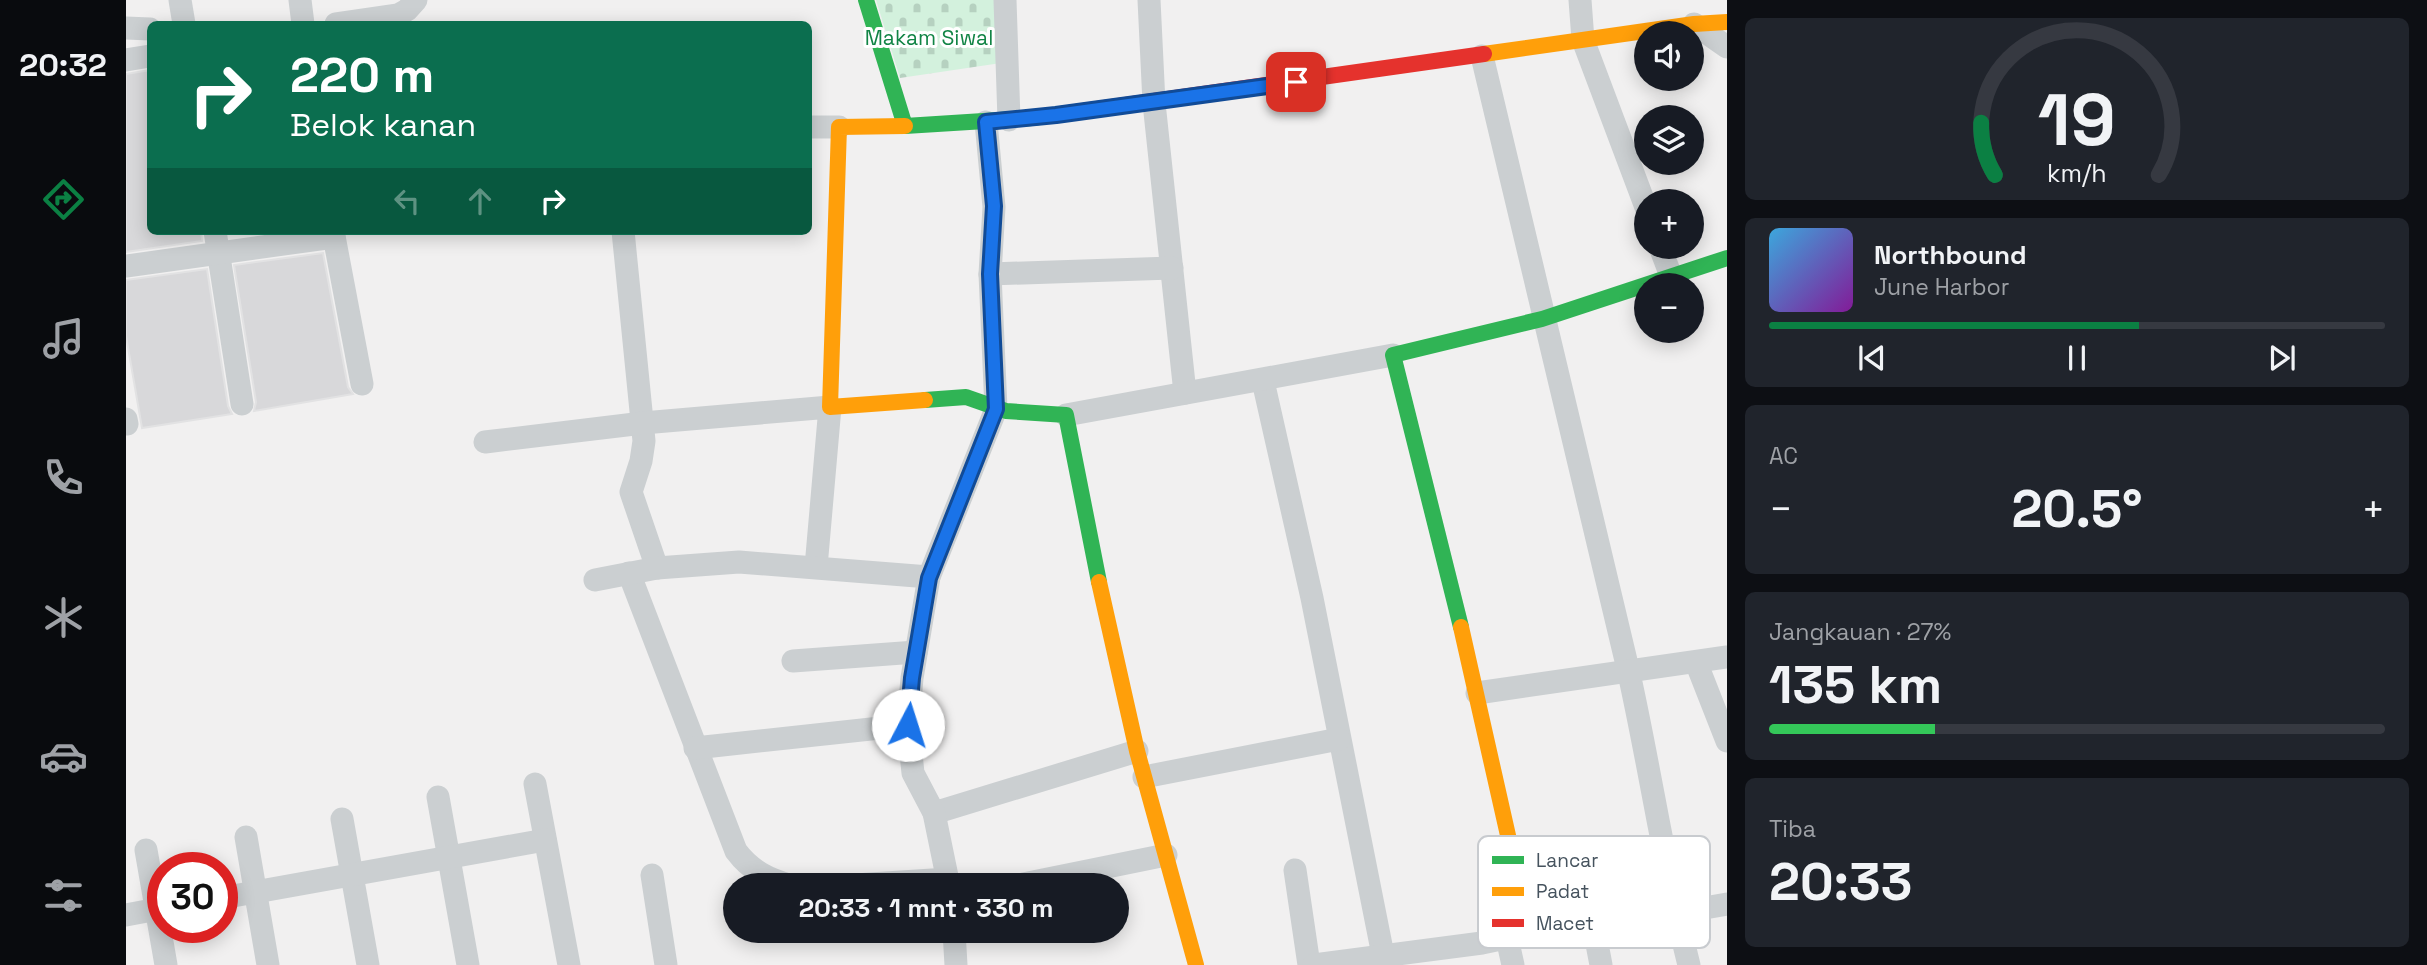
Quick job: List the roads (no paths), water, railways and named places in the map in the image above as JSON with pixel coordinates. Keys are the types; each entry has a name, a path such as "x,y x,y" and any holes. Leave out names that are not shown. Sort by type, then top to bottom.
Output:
{"street":[{"path":"180,0 184,21"},
{"path":"300,0 303,21"},
{"path":"357,21 398,15 416,0"},
{"path":"866,0 905,126"},
{"path":"947,873 934,813 913,773 908,725 916,652 929,578 996,409 990,274 1004,0"},
{"path":"1149,0 1154,103 1185,393"},
{"path":"1580,0 1583,40 1639,189"},
{"path":"1704,23 1727,22"},
{"path":"126,28 147,29"},
{"path":"1704,31 1727,47"},
{"path":"812,127 997,121 1154,103 1634,33"},
{"path":"126,60 147,56"},
{"path":"1482,56 1542,319 1628,671 1661,836"},
{"path":"816,567 830,407 839,127"},
{"path":"126,267 217,242 318,235"},
{"path":"333,235 362,384"},
{"path":"623,235 643,423 643,452 631,492 657,568"},
{"path":"217,242 242,404"},
{"path":"1680,273 1727,258"},
{"path":"990,274 1172,268"},
{"path":"485,442 643,423 966,397 996,409 1066,415 1263,381 1393,355 1542,319 1634,288"},
{"path":"1393,355 1477,693 1509,836"},
{"path":"1263,381 1312,598 1383,955"},
{"path":"1066,415 1088,536 1136,751 1196,965"},
{"path":"595,580 657,568 739,562 929,578"},
{"path":"629,573 736,851 760,873"},
{"path":"793,661 916,652"},
{"path":"1477,693 1727,657"},
{"path":"1696,662 1727,741"},
{"path":"695,748 908,725"},
{"path":"1144,777 1339,739"},
{"path":"934,813 1136,751"},
{"path":"535,784 569,965"},
{"path":"438,797 468,965"},
{"path":"342,819 368,965"},
{"path":"246,837 268,965"},
{"path":"238,895 545,840"},
{"path":"146,850 147,854"},
{"path":"1077,873 1166,855"},
{"path":"1295,870 1319,965 1478,943"},
{"path":"652,875 666,965"},
{"path":"126,915 147,911"},
{"path":"164,943 166,965"},
{"path":"955,943 956,965"},
{"path":"1685,948 1689,965"}],"park label":[{"name":"Makam Siwal","path":"929,37"}]}
